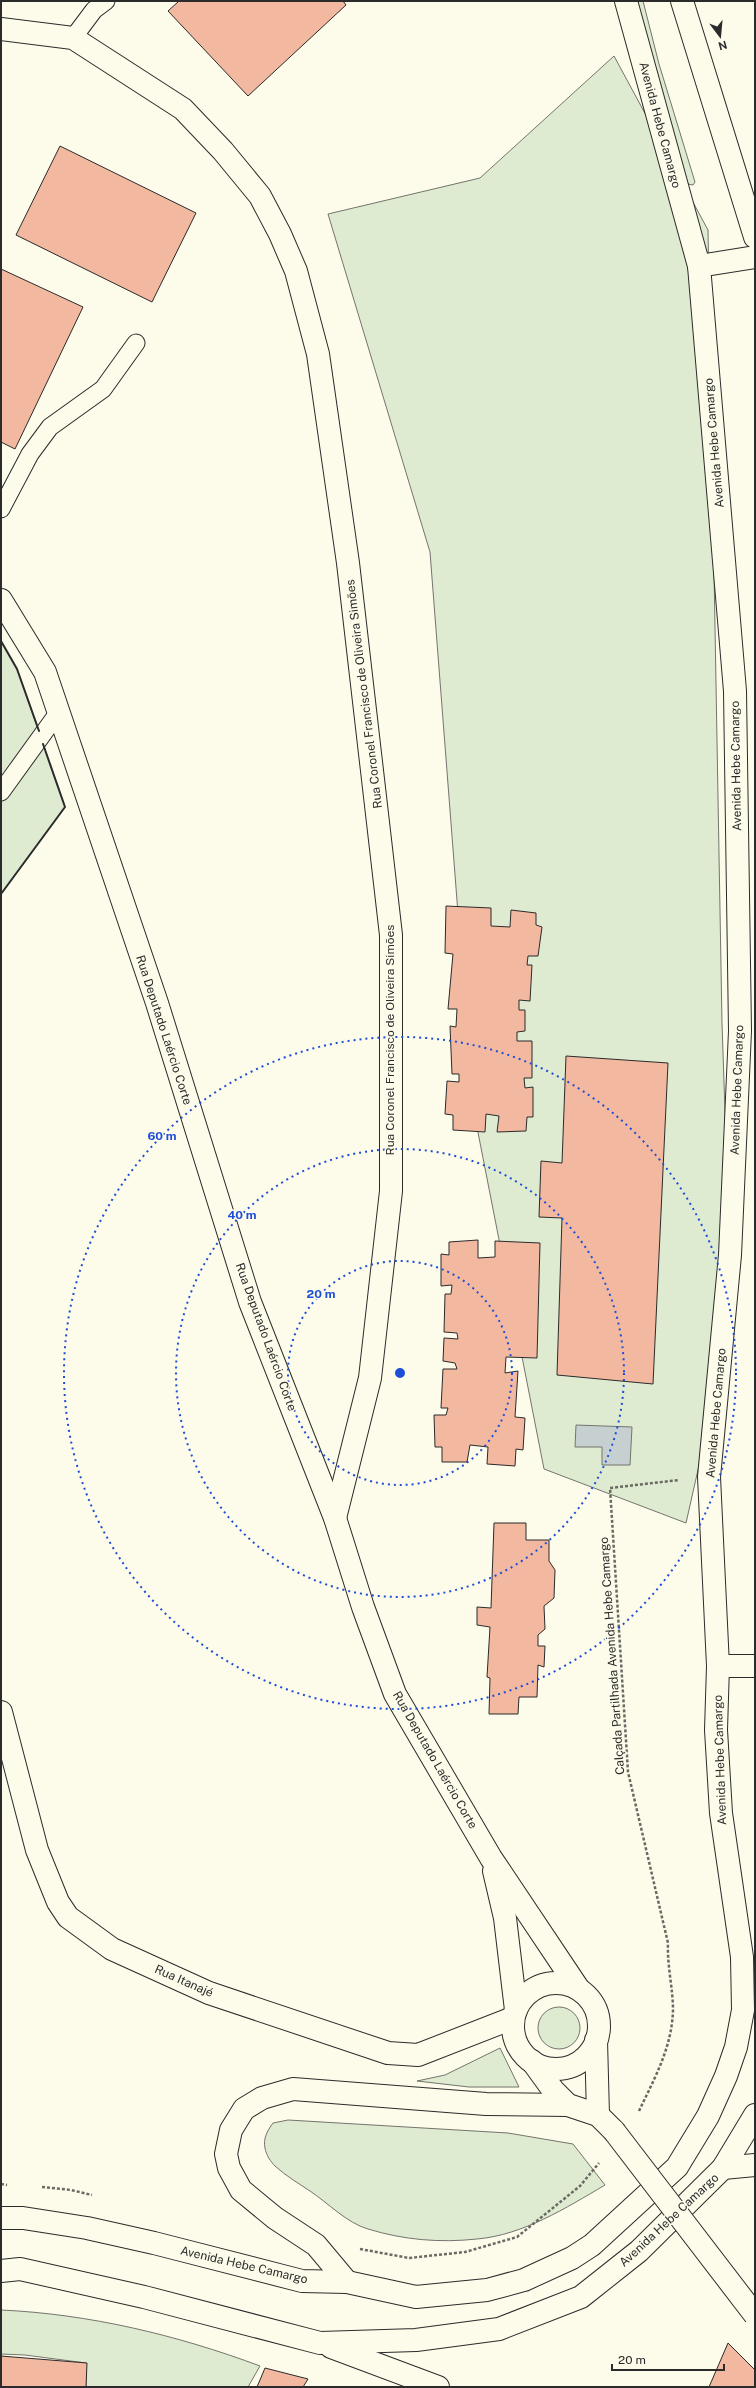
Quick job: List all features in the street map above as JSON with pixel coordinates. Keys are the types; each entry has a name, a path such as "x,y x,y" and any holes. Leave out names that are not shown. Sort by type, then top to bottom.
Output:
{"street":[{"name":"Avenida Hebe Camargo","path":"1,2218 23,2218 87,2228 154,2243 302,2281 347,2282 416,2297 487,2290 524,2280 572,2258 601,2238 677,2167 708,2116 734,2054 743,2010 742,1957 721,1813 716,1730 718,1666 709,1477 730,1255 740,1031 736,691 699,266 626,1"},
{"path":"682,1 755,237"},
{"name":"Rua Coronel Francisco de Oliveira Simões","path":"1,29 73,38 183,109 223,151 260,196 280,234 296,271 318,354 348,563 391,935 391,1191 370,1378 335,1518"},
{"path":"699,266 755,257"},
{"name":"Rua Deputado Laércio Corte","path":"1,600 45,672 157,1003 250,1302 335,1518 363,1607 395,1694 491,1858 578,1988"},
{"path":"718,1666 755,1666"},
{"name":"Rua Itanajé","path":"1,1712 37,1850 58,1902 68,1917 112,1948 209,1994 388,2053 418,2055 515,2014"},
{"name":"Rua Deputado Laércio Corte","path":"491,1858 505,1918 515,2014"},
{"path":"568,2105 553,2090 532,2061 522,2052 515,2038 515,2014 524,1997 536,1988 549,1984 564,1983 578,1988 588,1997 596,2008 599,2022 596,2040 598,2115"},
{"path":"532,2061 545,2067 559,2068 573,2065 584,2058 596,2040"},
{"path":"347,2282 316,2245 275,2218 241,2190 229,2168 226,2154 231,2130 244,2108 262,2098 293,2089 486,2104 568,2105 598,2115 614,2131 755,2315"},
{"name":"Avenida Hebe Camargo","path":"1,2271 20,2270 144,2297 320,2343 416,2340 499,2329 581,2298 640,2251 723,2168 755,2115"},
{"path":"723,2168 755,2165"},
{"path":"320,2343 438,2387"}],"lane":[{"path":"73,38 94,10 106,1"},
{"path":"1,509 30,454 50,427 103,389 136,343"},
{"path":"1,792 58,713"}],"path":[{"name":"Calçada Partilhada Avenida Hebe Camargo","path":"636,2116 665,2058 673,2011 667,1964 668,1943 628,1772 610,1488 709,1477"},
{"path":"352,2248 409,2258 465,2252 517,2237 580,2186 604,2157"}],"green space":[{"path":"634,1 643,1 659,64 695,182 693,185 688,184 654,76"},
{"path":"614,56 708,230 722,1023 732,1319 686,1523 544,1469 473,1107 430,552 328,214 480,178"},
{"path":"1,641 17,669 65,807 1,894"},
{"path":"555,2007 563,2007 571,2010 577,2016 580,2028 577,2040 571,2046 563,2049 555,2049 547,2046 541,2040 538,2032 538,2024 541,2016 547,2010"},
{"path":"500,2048 519,2087 469,2087 417,2081 445,2075"},
{"path":"288,2120 508,2133 573,2144 605,2185 544,2219 511,2232 477,2239 449,2241 422,2240 395,2236 368,2229 353,2222 279,2170 273,2164 266,2151 266,2135 273,2123"},
{"path":"1,2310 34,2312 100,2321 197,2345 260,2366 248,2387 86,2387 86,2363 25,2355 1,2354"}],"shaded area":[{"path":"576,1425 632,1427 630,1465 602,1465 602,1447 575,1447"}],"building":[{"path":"179,1 343,1 346,5 248,96 168,11"},
{"path":"60,146 196,213 152,302 16,235"},
{"path":"1,269 83,307 15,449 1,442"},
{"path":"446,906 491,908 491,926 510,927 511,910 536,913 536,925 542,927 538,956 528,956 527,965 532,965 530,1001 519,1000 519,1010 525,1010 525,1031 517,1032 517,1041 532,1041 532,1078 524,1078 525,1088 533,1087 533,1117 527,1117 526,1131 497,1132 499,1116 486,1114 485,1132 453,1130 453,1115 445,1114 447,1081 459,1082 459,1074 452,1074 450,1026 456,1027 457,1009 448,1009 453,954 445,953"},
{"path":"566,1056 668,1063 653,1384 557,1375 562,1218 539,1217 541,1161 562,1163"},
{"path":"478,1240 478,1258 495,1257 495,1241 540,1243 537,1358 506,1357 505,1373 518,1371 515,1417 525,1418 523,1450 516,1449 515,1466 487,1464 488,1447 470,1445 467,1462 442,1462 442,1447 435,1447 434,1415 446,1415 448,1408 441,1408 443,1369 457,1369 455,1363 443,1361 444,1338 458,1339 457,1333 444,1332 445,1294 451,1294 452,1285 441,1286 441,1254 449,1255 449,1242"},
{"path":"494,1523 526,1523 526,1540 549,1540 549,1561 555,1570 554,1598 544,1606 545,1629 538,1635 538,1646 545,1646 544,1667 538,1665 537,1697 519,1697 518,1714 489,1714 490,1678 487,1677 490,1627 477,1625 477,1607 491,1608"},
{"path":"728,2343 755,2370 755,2387 709,2387"},
{"path":"1,2356 87,2363 86,2387 1,2387"},
{"path":"265,2368 308,2379 303,2387 257,2387"}],"wall":[{"path":"1,641 17,669 39,731"},
{"path":"1,894 65,807 43,744"}]}
